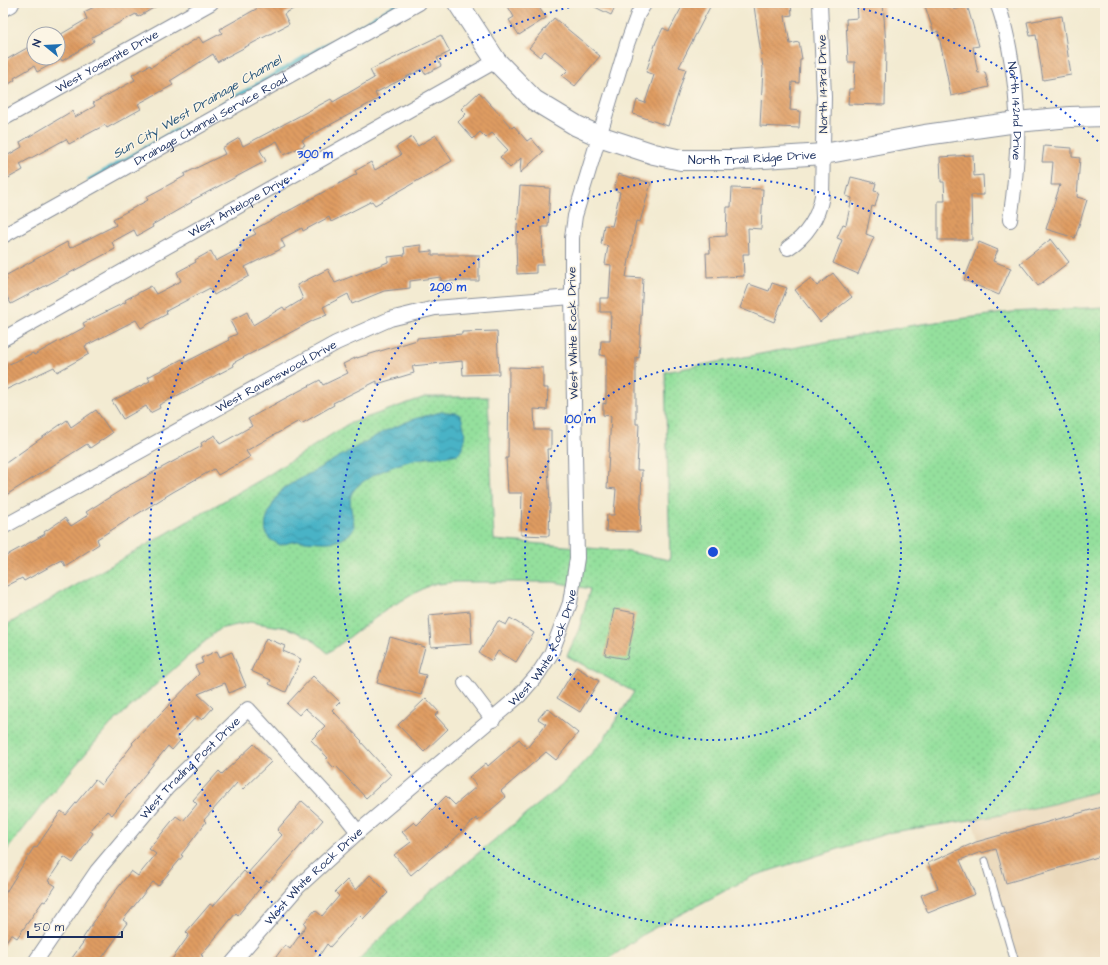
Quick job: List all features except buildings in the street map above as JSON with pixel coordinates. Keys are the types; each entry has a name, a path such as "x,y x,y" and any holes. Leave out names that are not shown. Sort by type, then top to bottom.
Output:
{"street":[{"path":"3,6 9,3"},
{"name":"West Yosemite Drive","path":"3,119 211,3"},
{"name":"Drainage Channel Service Road","path":"3,236 419,3"},
{"name":"North Trail Ridge Drive","path":"458,3 496,61 534,100 577,126 599,136 647,152 680,160 732,160 824,154 925,135 1016,122 1070,117 1105,116"},
{"name":"West White Rock Drive","path":"233,962 299,886 358,832 493,720 519,696 538,674 551,654 570,603 577,558 578,507 572,297 572,238 576,216 627,44 638,14 645,3"},
{"name":"North 143rd Drive","path":"788,248 805,235 814,222 820,208 824,154 822,24 820,3"},
{"name":"North 142nd Drive","path":"998,3 1002,15 1016,82 1016,122 1018,145 1016,182 1010,220"},
{"name":"West Antelope Drive","path":"3,339 496,61"},
{"name":"West Ravenswood Drive","path":"3,527 336,343 390,319 435,308 572,297"},
{"path":"465,683 493,720"},
{"name":"West Trading Post Drive","path":"35,962 97,872 167,788 248,709 343,813 358,832"}],"lane":[{"path":"985,861 1015,962"}],"shaded area":[{"path":"1105,789 1105,962 1019,962 972,820 996,816"}],"green space":[{"path":"1105,307 1105,789 1057,803 996,816 892,832 753,876 645,933 604,962 356,962 424,897 561,786 602,742 634,692 567,656 579,629 590,589 554,582 455,582 430,585 390,607 328,653 311,638 287,628 250,622 219,629 110,725 51,794 3,855 3,627 262,479 348,424 425,397 488,397 494,540 624,551 670,560 665,372 914,325 1012,312"}],"water":[{"path":"441,412 457,413 461,416 465,436 463,445 458,454 410,461 391,467 370,477 355,489 351,495 350,503 354,528 348,535 336,541 296,541 280,545 269,538 265,527 269,512 276,498 284,488 383,432 414,419"}],"waterway":[{"name":"Sun City West Drainage Channel","path":"89,180 400,3"}]}
